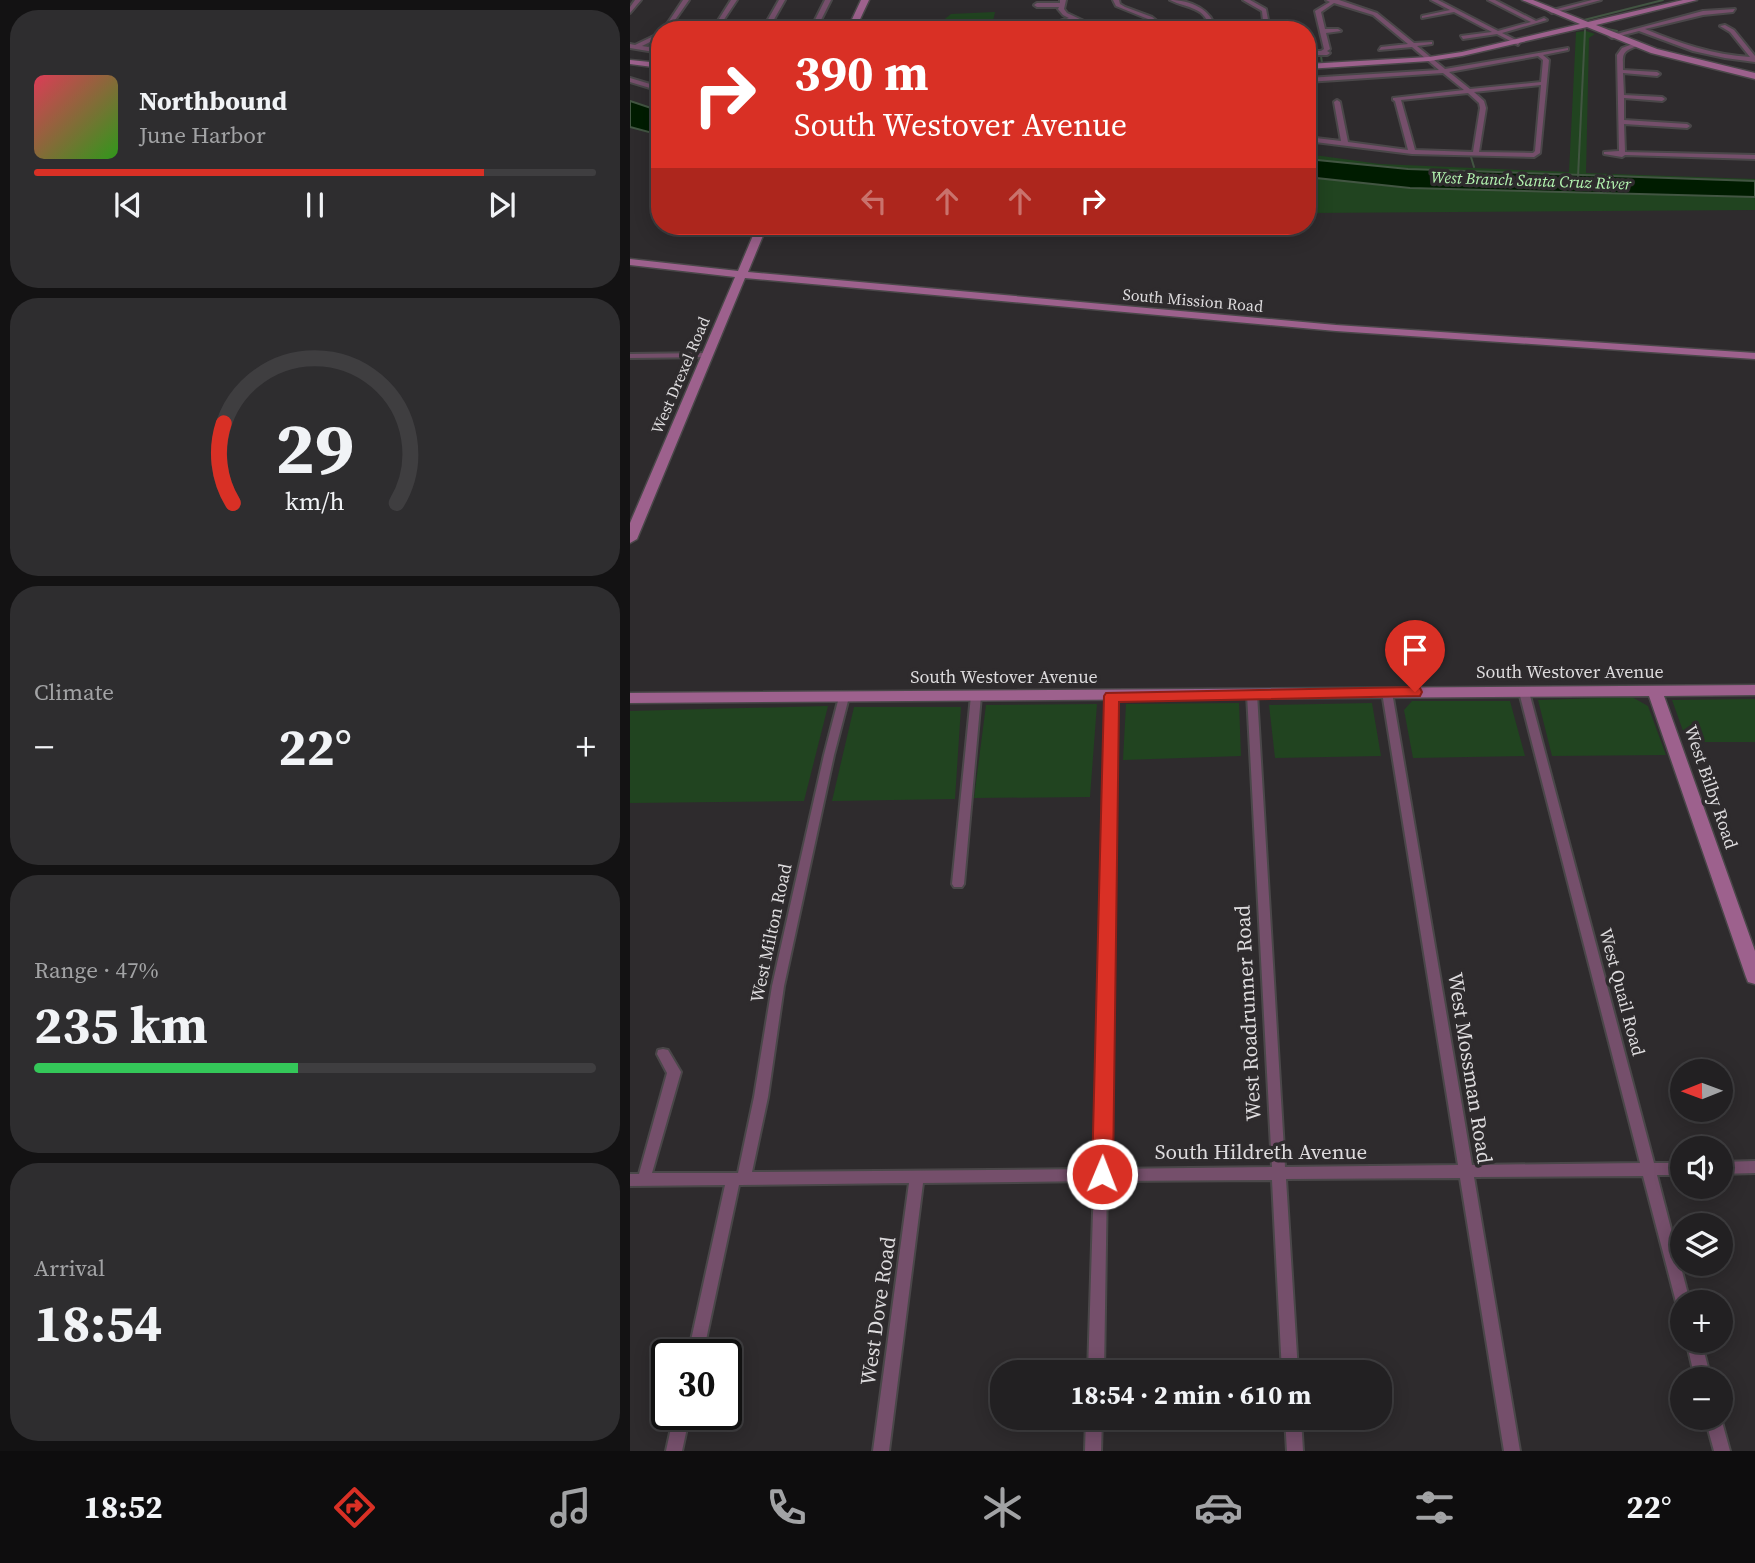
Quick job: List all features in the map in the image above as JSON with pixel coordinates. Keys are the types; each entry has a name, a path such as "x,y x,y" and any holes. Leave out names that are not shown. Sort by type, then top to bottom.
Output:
{"street":[{"path":"630,11 638,0"},
{"path":"671,21 686,0"},
{"path":"720,21 734,0"},
{"path":"770,21 782,0"},
{"path":"818,21 828,0"},
{"path":"855,21 865,0"},
{"path":"1116,0 1118,5 1126,10 1155,21"},
{"path":"1173,0 1208,13 1213,21"},
{"path":"1246,0 1262,7 1265,21"},
{"path":"1316,53 1325,53 1327,49 1318,11 1333,0 1375,13 1482,102 1476,153"},
{"path":"1434,0 1518,43"},
{"path":"1490,0 1535,22"},
{"path":"1526,0 1635,45 1755,75"},
{"path":"1567,0 1578,5"},
{"path":"1552,11 1598,0"},
{"path":"1316,65 1429,59 1518,43 1693,0"},
{"path":"1037,5 1062,3 1062,12 1078,21"},
{"path":"1612,36 1703,13 1733,10"},
{"path":"1424,17 1452,11"},
{"path":"1066,21 1073,19"},
{"path":"1463,37 1495,33 1544,20"},
{"path":"1723,26 1732,31 1755,60"},
{"path":"1639,29 1693,48 1755,60"},
{"path":"1322,30 1338,31"},
{"path":"633,46 651,39"},
{"path":"1381,49 1430,43"},
{"path":"1622,155 1621,52 1635,45"},
{"path":"633,46 651,49"},
{"path":"1316,79 1443,71 1566,50"},
{"path":"1316,140 1412,152 1535,155 1546,59 1539,54"},
{"path":"630,62 651,65"},
{"path":"1620,71 1657,74"},
{"path":"630,80 651,86"},
{"path":"1412,152 1396,99 1545,83"},
{"path":"1620,96 1662,99"},
{"path":"1337,102 1346,145"},
{"path":"1621,122 1687,126"},
{"path":"1606,153 1755,157"},
{"name":"West Drexel Road","path":"631,534 758,235"},
{"name":"South Mission Road","path":"630,262 1336,328 1755,356"},
{"path":"630,356 708,355"},
{"name":"South Westover Avenue","path":"630,698 1755,690"},
{"name":"West Bilby Road","path":"1656,691 1755,977"},
{"name":"West Mossman Road","path":"1387,692 1512,1451"},
{"name":"West Quail Road","path":"1524,692 1680,1290"},
{"name":"West Roadrunner Road","path":"1252,694 1289,1360"},
{"path":"958,884 976,696"},
{"path":"1096,1360 1112,696"},
{"name":"West Milton Road","path":"699,1339 761,1097 778,986 844,697"},
{"path":"637,1179 674,1072 663,1054"},
{"path":"1733,1168 1755,1167"},
{"name":"South Hildreth Avenue","path":"637,1179 1670,1169"},
{"name":"West Dove Road","path":"881,1451 917,1177"},
{"path":"674,1451 679,1430"},
{"path":"1093,1451 1094,1430"},
{"path":"1294,1430 1295,1451"},
{"path":"1716,1430 1722,1451"}],"shaded area":[{"path":"995,12 993,21 942,21 951,14"},
{"path":"1576,32 1595,34 1589,38 1586,173 1755,179 1755,210 1316,213 1316,155 1380,164 1569,172"},
{"path":"1632,697 1648,706 1666,755 1552,756 1538,700"},
{"path":"1755,699 1755,742 1687,742 1672,700"},
{"path":"1412,701 1510,701 1525,756 1413,758 1404,710"},
{"path":"1239,703 1241,756 1123,760 1126,704"},
{"path":"1372,703 1381,756 1275,758 1269,705"},
{"path":"1097,704 1090,797 974,798 986,705"},
{"path":"828,706 804,801 630,803 630,711"},
{"path":"854,707 961,707 955,799 832,801"}],"water":[{"path":"630,101 651,108 651,133 630,127"},
{"name":"West Branch Santa Cruz River","path":"1316,160 1408,169 1755,181 1755,197 1410,188 1316,178"}],"waterway":[{"path":"1584,20 1663,0"},
{"path":"1603,28 1617,31"},
{"path":"1578,177 1585,30"},
{"path":"1321,56 1322,63"},
{"path":"1471,157 1474,167"}],"route":[{"path":"1102,1174 1112,696 1415,692"}]}
